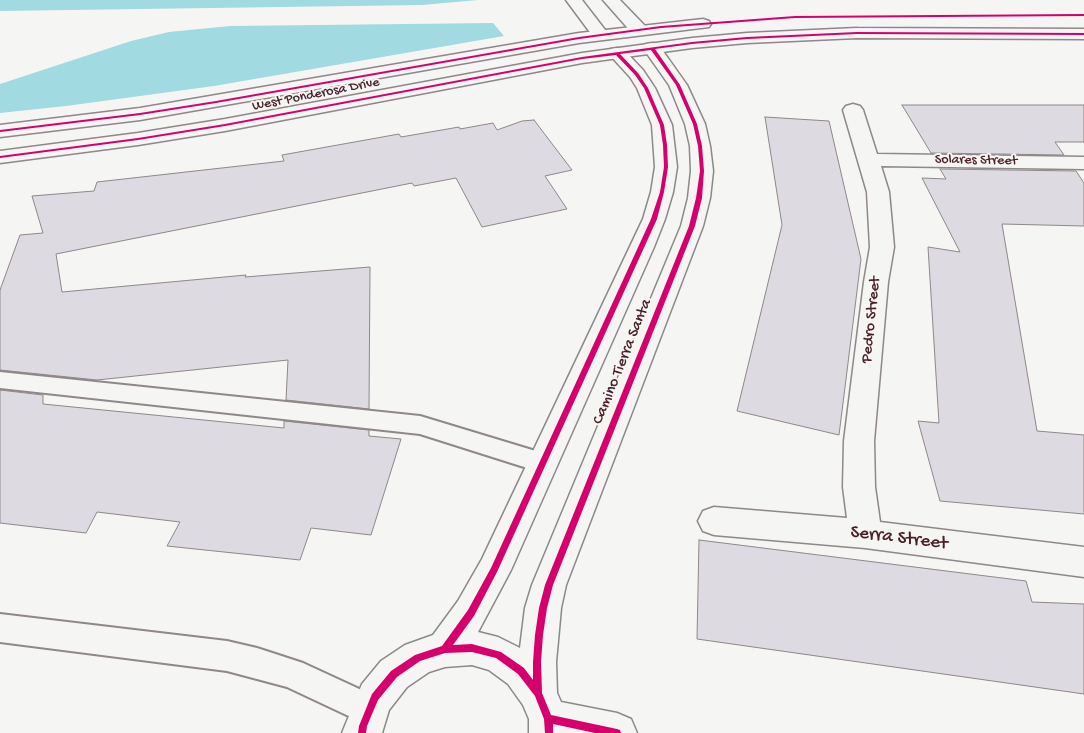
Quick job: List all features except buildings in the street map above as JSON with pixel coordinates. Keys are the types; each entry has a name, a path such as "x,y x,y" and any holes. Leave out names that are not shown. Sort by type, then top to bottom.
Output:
{"street":[{"name":"Camino Tierra Santa","path":"445,649 471,613 494,570 654,219 662,192 666,167 662,125 646,88 637,74 609,44 574,0"},
{"name":"Camino Tierra Santa","path":"545,715 536,662 542,608 549,585 692,226 699,198 702,171 700,146 695,124 678,85 645,39 611,0"},
{"name":"West Ponderosa Drive","path":"0,131 140,114 795,17 1084,15"},
{"name":"West Ponderosa Drive","path":"0,157 138,139 225,125 609,44 645,39 747,38 802,35 1084,34"},
{"name":"Pedro Street","path":"853,110 878,192 882,247 876,282 859,441 860,487 865,534"},
{"name":"Solares Street","path":"869,160 1084,163"},
{"name":"Serra Street","path":"714,521 865,534 1084,562"},
{"path":"366,721 375,697 394,674 418,658 445,649 472,648 498,655 520,671 545,715 617,733"}],"lane":[{"path":"0,380 420,425 543,463"},
{"path":"0,628 227,656 257,663 292,674 366,721"}],"water":[{"path":"0,0 478,0 422,5 0,11"},
{"path":"493,23 504,36 214,86 0,113 0,84 131,41 169,32 230,26"}],"cycle path":[{"path":"0,131 140,114 579,38 661,27 795,17 1084,15"},
{"path":"0,157 138,139 225,125 582,58 692,43 747,38 857,33 1084,34"},
{"path":"538,693 537,662 539,635 549,585 692,226 699,198 702,171 700,146 695,124 678,85 652,48"},
{"path":"445,649 471,613 494,570 642,247 654,219 662,192 666,167 662,125 646,88 637,74 617,53"},
{"path":"362,733 375,697 394,674 418,658 445,649 472,648 498,655 521,671 538,693 548,719 549,733"},
{"path":"548,719 617,733"}]}
